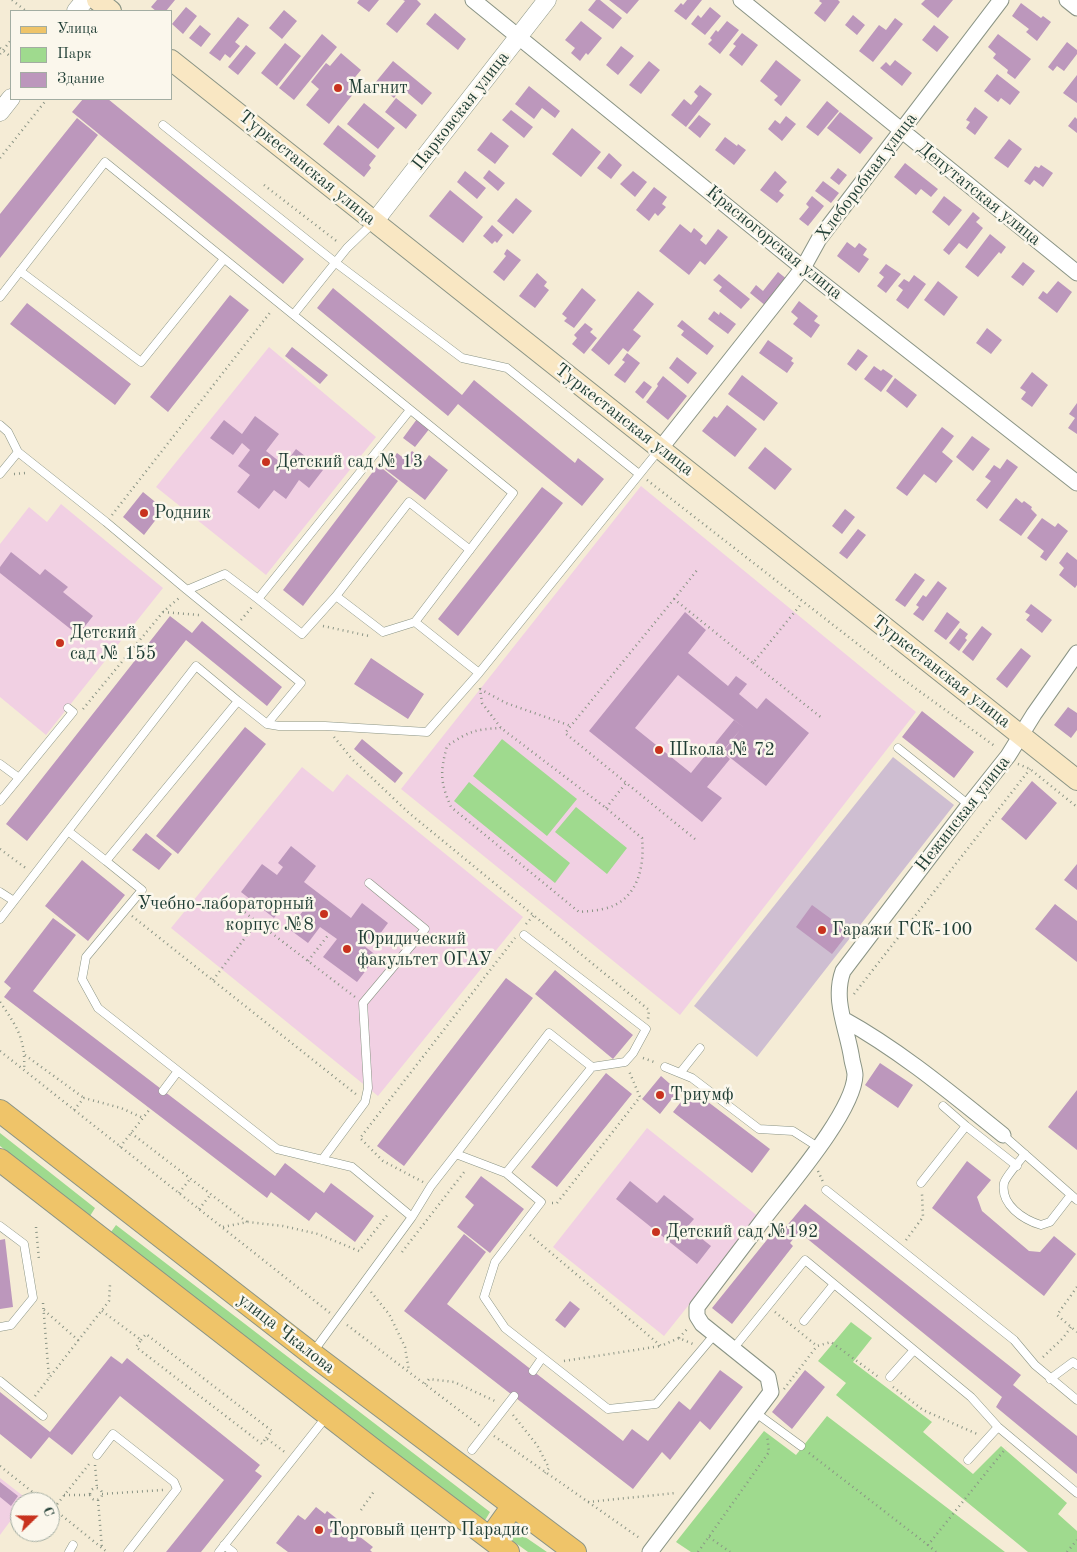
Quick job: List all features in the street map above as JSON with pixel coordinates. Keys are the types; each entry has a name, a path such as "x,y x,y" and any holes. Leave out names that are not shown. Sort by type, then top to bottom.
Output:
{"main road":[{"path":"98,0 110,10"},
{"name":"Туркестанская улица","path":"172,61 1077,780"},
{"name":"улица Чкалова","path":"0,1111 312,1354 575,1552"},
{"path":"0,1160 508,1552"},
{"path":"94,1234 117,1203"},
{"path":"490,1538 513,1506"}],"street":[{"path":"77,10 85,0"},
{"name":"Красногорская улица","path":"473,0 803,268 1077,483"},
{"name":"Парковская улица","path":"374,222 547,0"},
{"name":"Депутатская улица","path":"741,0 901,132 1077,273"},
{"name":"Хлеборобная улица","path":"660,449 803,268 819,240 1001,0"},
{"path":"1067,0 1077,8"},
{"path":"0,112 10,99"},
{"name":"Нежинская улица","path":"843,1019 838,996 839,983 843,971 1008,756 1034,714 1077,653"},
{"path":"843,1019 875,1036 938,1082 1003,1135"},
{"path":"652,1550 761,1416 771,1392 768,1377 702,1324 697,1316 697,1307 700,1297 818,1148 851,1094 855,1076 843,1019"}],"lane":[{"path":"163,125 336,263 462,358 507,368 639,474"},
{"path":"0,297 105,162 513,493 415,622 384,632 336,596"},
{"path":"294,314 346,248 374,222"},
{"path":"20,271 141,362 224,259"},
{"path":"258,599 410,410"},
{"path":"0,425 8,432 18,452 301,683 267,724"},
{"path":"0,919 196,666 267,724 427,732 479,673 660,449"},
{"path":"4,475 18,452"},
{"path":"188,590 225,574 302,634 336,596 409,502 470,550"},
{"path":"415,622 479,673"},
{"path":"106,861 238,700"},
{"path":"0,801 73,712 68,708"},
{"path":"898,748 969,805"},
{"path":"0,764 19,778"},
{"path":"68,830 142,890 86,957 82,979 98,1008 276,1150 352,1167 412,1217"},
{"path":"322,1160 365,1102 368,1088 363,1003 425,929 369,883"},
{"path":"0,892 14,902"},
{"path":"506,1173 592,1067 625,1062 646,1029 522,933"},
{"path":"312,1354 412,1217 431,1186 549,1032 592,1067"},
{"path":"680,1072 700,1048"},
{"path":"665,1067 692,1078 759,1129 793,1131 818,1148"},
{"path":"163,1091 178,1071"},
{"path":"943,1106 1017,1166"},
{"path":"921,1183 966,1126"},
{"path":"1003,1135 1025,1154 1074,1197 1050,1222 1041,1226 1028,1221 1014,1210 1005,1196 1004,1182 1025,1154"},
{"path":"456,1154 506,1173 540,1202 495,1262 484,1297 505,1328 608,1409 656,1404 715,1334"},
{"path":"826,1190 1014,1340 1035,1365 1077,1400"},
{"path":"0,1226 24,1244 33,1298 11,1325 0,1327"},
{"path":"733,1349 805,1260 971,1398 998,1427 1077,1493"},
{"path":"804,1322 834,1284"},
{"path":"890,1377 914,1350"},
{"path":"533,1371 546,1361"},
{"path":"1050,1378 1072,1362 1077,1365"},
{"path":"0,1381 43,1416"},
{"path":"472,1450 514,1396"},
{"path":"233,1552 221,1549 328,1414"},
{"path":"761,1416 800,1446"},
{"path":"968,1460 998,1427"},
{"path":"97,1455 113,1434 174,1482 177,1489 128,1552"}],"path":[{"path":"12,0 25,10"},
{"path":"0,54 10,41"},
{"path":"0,48 10,56"},
{"path":"0,158 46,100"},
{"path":"264,185 346,248"},
{"path":"106,522 278,302"},
{"path":"4,475 42,470"},
{"path":"639,474 900,677 998,748"},
{"path":"695,839 565,733 698,569"},
{"path":"78,716 163,612 188,590"},
{"path":"234,630 258,599"},
{"path":"674,599 824,719"},
{"path":"753,663 802,602"},
{"path":"163,612 218,616"},
{"path":"311,624 371,636 384,632"},
{"path":"479,673 482,703 501,728 606,808 642,838 643,854 639,879 623,901 604,909 580,912 451,806 443,788 442,766 447,746 466,733 483,728 501,728"},
{"path":"480,689 506,704 571,726"},
{"path":"325,726 352,759 409,813 649,1010 646,1029"},
{"path":"1018,764 1030,769 1077,807"},
{"path":"854,994 1030,769"},
{"path":"606,808 626,783"},
{"path":"0,850 34,874"},
{"path":"233,903 363,1003"},
{"path":"125,910 365,1102 375,1120"},
{"path":"525,926 534,915"},
{"path":"213,980 257,922"},
{"path":"431,1186 382,1161 360,1138 522,933"},
{"path":"308,961 329,934"},
{"path":"0,1002 18,1028 25,1055 24,1071"},
{"path":"0,1051 178,1194 338,1318 487,1431 652,1550"},
{"path":"632,1053 665,1067"},
{"path":"25,1055 84,1098 121,1108 143,1118"},
{"path":"540,1202 557,1203 640,1098 625,1062"},
{"path":"74,1110 84,1098"},
{"path":"120,1147 150,1108"},
{"path":"131,1133 248,1222"},
{"path":"399,1255 465,1171 474,1170"},
{"path":"178,1194 190,1179"},
{"path":"899,1249 923,1217 924,1202 921,1183"},
{"path":"199,1209 211,1194"},
{"path":"222,1227 248,1222 283,1226 318,1234 359,1251 396,1204"},
{"path":"522,1227 662,1346"},
{"path":"28,1404 109,1301 110,1285"},
{"path":"366,1299 376,1285"},
{"path":"1077,1287 1057,1315 1077,1332"},
{"path":"370,1292 388,1314 406,1347 409,1372"},
{"path":"768,1306 817,1346"},
{"path":"43,1310 79,1340"},
{"path":"102,1311 141,1340"},
{"path":"346,1324 351,1318"},
{"path":"1035,1365 1063,1338 1071,1327"},
{"path":"146,1334 272,1430 262,1444 136,1347 141,1340 146,1334"},
{"path":"546,1361 662,1346 679,1338 704,1349"},
{"path":"783,1390 817,1346 831,1342 923,1410 988,1438"},
{"path":"698,1552 770,1452 761,1416"},
{"path":"266,1438 294,1459"},
{"path":"928,1545 1013,1439"},
{"path":"800,1446 936,1552"},
{"path":"60,1500 95,1458 97,1488 101,1490 102,1494"},
{"path":"0,1466 32,1492"},
{"path":"90,1495 92,1490 97,1488"},
{"path":"102,1494 177,1489"},
{"path":"361,1510 375,1490"},
{"path":"588,1502 682,1492"},
{"path":"102,1494 98,1500 102,1548"},
{"path":"64,1495 90,1495 93,1499 98,1500"},
{"path":"60,1513 107,1552"},
{"path":"708,1537 730,1552"},
{"path":"1067,1552 1077,1540"}],"shaded area":[{"name":"Детский сад № 13","path":"269,347 376,437 266,575 156,487"},
{"name":"Школа № 72","path":"641,486 916,712 680,1015 401,789"},
{"name":"Детский сад № 155","path":"61,504 163,588 46,735 0,697 0,544 29,507 47,522"},
{"path":"893,757 954,805 757,1057 694,1006"},
{"name":"Юридический факультет ОГАУ","path":"302,767 333,792 347,774 523,917 378,1096 171,928"},
{"name":"Детский сад №192","path":"647,1128 759,1217 664,1336 553,1247"},
{"path":"0,1478 18,1492 10,1492 10,1522 0,1535"}],"green space":[{"path":"502,739 577,799 547,836 473,776"},
{"path":"469,782 570,863 555,883 454,801"},
{"path":"576,807 627,848 607,874 555,832"},
{"path":"0,1133 95,1208 90,1216 0,1146"},
{"path":"116,1225 490,1512 484,1522 111,1232"},
{"path":"851,1322 872,1338 853,1362 932,1422 923,1432 973,1474 1001,1446 1067,1503 1058,1514 1077,1531 1077,1552 1028,1552 836,1395 846,1383 818,1361"},
{"path":"827,1416 1005,1552 691,1552 676,1542 764,1431 796,1455"},
{"path":"512,1528 547,1552 528,1552 506,1536"}],"building":[{"path":"157,0 175,0 167,10 155,10 151,7"},
{"path":"359,0 379,0 369,12 357,3"},
{"path":"403,0 417,0 421,4 397,33 386,24 405,1"},
{"path":"596,0 600,0 622,18 613,29 588,10"},
{"path":"609,0 639,0 627,14"},
{"path":"687,0 702,0 686,20 674,11 681,3 683,5"},
{"path":"820,0 838,0 840,2 825,22 814,13 822,3"},
{"path":"925,0 953,0 938,18 921,4"},
{"path":"1021,3 1041,18 1043,16 1051,22 1037,41 1026,32 1029,29 1012,16"},
{"path":"186,7 197,16 183,34 172,24"},
{"path":"710,7 721,16 705,35 691,24 698,15 701,18"},
{"path":"284,10 297,21 282,39 269,28"},
{"path":"435,13 466,39 458,50 426,24"},
{"path":"853,15 865,25 857,35 845,25"},
{"path":"238,17 249,25 235,42 240,46 230,58 225,54 220,61 209,53"},
{"path":"895,18 903,24 873,62 859,51 879,25 886,30"},
{"path":"581,21 602,38 588,55 586,53 580,61 571,53 575,48 565,40"},
{"path":"727,21 739,30 720,54 708,44 716,30 718,32"},
{"path":"200,25 211,34 201,47 189,38"},
{"path":"934,25 949,37 937,52 922,40"},
{"path":"742,33 758,45 742,66 729,55 736,46 733,44"},
{"path":"322,34 337,47 294,100 279,88"},
{"path":"998,34 1031,59 1015,79 1007,73 1008,70 993,58 996,54 988,47"},
{"path":"1067,42 1077,50 1077,54 1064,71 1057,66 1053,71 1048,67"},
{"path":"285,43 301,56 277,86 261,73"},
{"path":"246,45 256,53 238,75 228,67"},
{"path":"621,46 634,56 618,75 606,65"},
{"name":"Магнит","path":"341,53 361,70 351,82 358,88 329,124 306,105 319,89 311,82 326,63 330,66"},
{"path":"776,60 801,80 781,106 774,100 778,96 760,81"},
{"path":"895,60 912,73 902,86 880,68 886,62 890,66"},
{"path":"393,61 432,93 422,105 402,88 394,98 375,83"},
{"path":"649,61 660,70 641,94 629,85"},
{"path":"997,74 1020,92 1010,105 1001,98 998,102 984,91"},
{"path":"1077,75 1077,103 1063,93"},
{"path":"700,85 712,94 686,127 671,115 684,99 691,105 698,96 694,92"},
{"path":"529,86 560,111 555,118 542,108 534,119 515,104"},
{"path":"396,98 417,115 406,129 385,112"},
{"path":"82,100 109,100 304,259 283,284 72,112"},
{"path":"827,101 839,111 818,136 806,127"},
{"path":"364,103 395,128 378,149 347,124"},
{"path":"975,107 988,117 975,135 966,128 970,122 966,120"},
{"path":"511,110 533,127 524,138 502,120"},
{"path":"840,112 873,138 860,154 827,128"},
{"path":"699,115 711,124 700,138 688,128"},
{"path":"786,116 796,124 782,141 768,129 775,120 780,124"},
{"path":"1075,117 1077,119 1077,133 1068,126"},
{"path":"77,118 98,135 0,258 0,214"},
{"path":"338,125 376,156 369,165 371,168 364,177 323,144"},
{"path":"572,128 601,152 581,177 552,154"},
{"path":"491,132 509,146 495,164 477,150"},
{"path":"725,137 746,150 734,165 715,150"},
{"path":"1009,139 1022,149 1008,168 994,158"},
{"path":"609,153 622,165 611,179 597,168"},
{"path":"905,163 938,189 931,197 921,189 916,195 894,177"},
{"path":"1041,165 1053,173 1043,187 1034,180 1030,185 1024,181 1035,166 1039,168"},
{"path":"838,168 847,175 839,185 830,178"},
{"path":"489,170 505,183 498,191 483,178"},
{"path":"465,171 486,188 477,199 457,182"},
{"path":"633,171 647,182 635,197 620,184"},
{"path":"775,171 787,182 779,191 784,195 777,203 760,190"},
{"path":"823,181 839,193 831,203 815,191"},
{"path":"654,187 667,197 662,204 666,207 658,216 655,213 649,221 636,210"},
{"path":"450,190 483,217 463,243 429,216"},
{"path":"812,196 824,206 808,226 799,219 809,207 806,204"},
{"path":"944,196 962,210 949,226 932,212"},
{"path":"516,198 532,211 513,234 497,221"},
{"path":"973,212 980,218 976,222 983,228 967,249 959,243 949,255 943,250"},
{"path":"680,224 691,233 694,228 703,236 700,240 706,245 718,229 728,237 705,265 700,261 689,275 659,251"},
{"path":"492,225 503,235 497,243 495,241 492,244 483,236"},
{"path":"990,234 1006,247 1001,254 999,252 978,277 965,267"},
{"path":"847,242 855,248 859,243 867,249 863,255 869,259 859,273 837,256"},
{"path":"507,249 521,260 504,281 493,272 506,256 504,254"},
{"path":"1023,262 1035,271 1023,286 1011,277"},
{"path":"886,264 901,274 886,293 877,286 884,277 879,273"},
{"path":"778,272 788,280 766,306 750,293 756,285 763,291"},
{"path":"537,273 547,282 544,286 549,290 535,308 519,296"},
{"path":"719,274 750,299 741,309 719,291 722,287 713,280"},
{"path":"914,275 926,284 908,309 896,300 903,290 898,286 904,279 909,282"},
{"path":"938,281 958,297 944,316 924,300"},
{"path":"1058,281 1072,292 1057,313 1038,298 1043,291 1047,294"},
{"path":"333,288 462,395 474,380 575,463 578,458 604,479 582,506 458,404 448,416 317,308"},
{"path":"582,288 596,300 574,328 564,321 567,318 562,314"},
{"path":"638,291 654,304 633,330 641,336 628,352 623,348 609,365 591,350"},
{"path":"230,295 249,310 168,412 150,397"},
{"path":"799,301 818,316 814,321 820,325 811,338 793,324 798,318 791,312"},
{"path":"27,303 131,384 115,405 10,324"},
{"path":"714,311 719,315 720,312 736,324 728,334 708,319"},
{"path":"682,320 714,346 707,355 681,335 684,331 677,326"},
{"path":"585,323 593,329 590,332 597,338 584,354 572,344 577,338 574,335"},
{"path":"987,328 1002,340 991,354 976,343"},
{"path":"768,340 793,358 791,361 794,363 787,373 759,353"},
{"path":"292,347 328,375 320,384 285,356"},
{"path":"858,349 868,356 856,371 847,364"},
{"path":"627,353 640,363 625,383 614,375 625,362 622,360"},
{"path":"677,357 697,373 688,384 669,368"},
{"path":"874,366 881,371 883,369 893,376 881,392 864,379"},
{"path":"1032,372 1048,385 1032,407 1021,399 1026,392 1020,388"},
{"path":"742,375 778,403 764,421 728,394"},
{"path":"663,376 687,396 668,420 646,402"},
{"path":"895,378 917,395 907,408 886,391"},
{"path":"644,381 652,387 643,399 635,392"},
{"path":"1077,403 1077,434 1068,428 1075,418 1069,414"},
{"path":"727,405 757,429 735,457 702,431 714,416 717,418"},
{"path":"255,416 279,434 266,451 284,465 296,449 323,470 309,488 299,480 286,499 274,490 259,509 237,492 250,475 238,466 250,450 242,443 233,455 210,438 224,420 242,434"},
{"path":"417,419 430,428 415,447 403,438"},
{"path":"942,427 954,436 942,452 953,461 936,483 924,474 907,496 896,488"},
{"path":"972,436 990,449 973,471 956,457"},
{"path":"765,447 792,469 775,490 748,468"},
{"path":"412,451 425,461 429,455 448,470 425,500 385,469 397,453 405,459"},
{"path":"1007,459 1018,467 987,509 976,500 991,481 985,477 994,465 1000,469"},
{"path":"378,465 398,481 303,606 283,590"},
{"path":"542,487 563,503 458,636 438,619"},
{"name":"Родник","path":"143,492 164,509 144,535 123,517"},
{"path":"1016,498 1032,507 1031,509 1037,515 1021,536 999,520"},
{"path":"845,509 855,517 842,534 832,526"},
{"path":"1042,518 1055,527 1058,523 1068,531 1046,561 1040,557 1044,551 1027,538"},
{"path":"858,529 866,535 847,559 839,553"},
{"path":"11,552 40,575 45,569 68,587 63,592 93,616 78,635 0,573 0,567"},
{"path":"1067,552 1077,560 1077,585 1075,588 1059,575 1064,568 1059,563"},
{"path":"915,573 925,580 905,607 895,600"},
{"path":"938,581 947,588 923,621 913,614 919,607 916,605 923,595 926,597"},
{"path":"1031,604 1052,620 1042,633 1026,620 1030,615 1025,612"},
{"path":"685,612 706,630 688,653 728,686 736,676 747,684 739,694 757,709 766,698 809,733 766,786 723,752 740,730 722,752 730,759 707,787 722,798 702,822 589,731","holes":["678,675 743,727 734,720 691,773 635,728"]},
{"path":"947,612 960,622 946,640 934,631"},
{"path":"170,616 192,633 202,621 282,687 267,706 186,640 27,841 6,824"},
{"path":"982,626 992,634 973,661 962,652"},
{"path":"960,628 968,634 965,638 967,640 959,651 949,643"},
{"path":"1021,648 1031,656 1007,688 996,679"},
{"path":"371,658 424,694 408,719 354,684"},
{"path":"1068,707 1077,713 1077,730 1071,738 1054,725"},
{"path":"922,711 974,752 954,778 902,737"},
{"path":"245,727 266,744 178,854 156,836"},
{"path":"362,739 403,773 395,783 354,749"},
{"path":"1032,781 1057,803 1026,840 1001,819"},
{"path":"146,833 172,854 159,870 132,850"},
{"name":"Учебно-лабораторный корпус №8","path":"291,846 316,866 304,882 351,918 362,903 388,923 374,942 368,938 363,945 377,956 357,982 323,957 337,939 320,927 308,943 289,929 303,911 288,900 274,918 241,892 262,864 277,875 283,867 278,863"},
{"path":"82,860 125,895 88,941 45,906"},
{"path":"1077,864 1077,890 1064,880"},
{"path":"1055,904 1077,921 1077,962 1035,929"},
{"name":"Гаражи ГСК-100","path":"812,905 849,932 832,954 796,927"},
{"path":"53,918 76,935 33,991 275,1176 285,1163 324,1193 331,1183 374,1216 355,1242 316,1212 309,1221 271,1192 267,1198 4,997 11,988 4,982"},
{"path":"555,970 633,1035 613,1059 535,994"},
{"path":"506,978 533,998 404,1166 377,1146"},
{"path":"880,1063 913,1085 898,1108 865,1085"},
{"path":"606,1073 632,1094 557,1187 531,1167"},
{"name":"Триумф","path":"661,1076 678,1091 660,1114 642,1099"},
{"path":"691,1089 770,1149 752,1173 673,1112"},
{"path":"1077,1090 1077,1150 1048,1127"},
{"path":"967,1161 991,1180 977,1197 982,1211 1029,1251 1040,1252 1054,1236 1076,1254 1044,1296 932,1208"},
{"path":"481,1176 524,1209 490,1253 457,1227 474,1205 465,1197"},
{"path":"630,1181 657,1203 664,1195 694,1219 687,1227 711,1246 697,1264 616,1199"},
{"path":"805,1204 1021,1375 1013,1385 1077,1436 1077,1474 996,1407 1002,1397 799,1232 790,1243 793,1246 732,1324 712,1308 774,1231 779,1235"},
{"path":"464,1234 486,1252 447,1304 623,1441 632,1429 648,1441 679,1401 690,1410 720,1370 743,1387 710,1430 700,1421 670,1460 662,1452 633,1489 404,1311"},
{"path":"5,1239 13,1307 0,1309 0,1240"},
{"path":"570,1301 580,1309 565,1328 555,1320"},
{"path":"111,1356 122,1364 127,1358 260,1465 255,1471 262,1476 201,1552 166,1552 224,1480 120,1396 72,1455 49,1437 31,1459 0,1434 0,1392 50,1432"},
{"path":"805,1370 825,1387 792,1429 772,1412"},
{"path":"0,1482 13,1492 10,1492 10,1505 0,1497"},
{"name":"Торговый центр Парадис","path":"316,1507 325,1514 327,1511 373,1547 370,1550 372,1552 288,1552 276,1543 298,1515 305,1520"}],"place":[{"name":"Магнит","path":"338,88"},
{"name":"Детский сад № 13","path":"266,462"},
{"name":"Родник","path":"144,513"},
{"name":"Детский сад № 155","path":"60,643"},
{"name":"Школа № 72","path":"659,750"},
{"name":"Учебно-лабораторный корпус №8","path":"324,914"},
{"name":"Гаражи ГСК-100","path":"822,930"},
{"name":"Юридический факультет ОГАУ","path":"347,949"},
{"name":"Триумф","path":"660,1095"},
{"name":"Детский сад №192","path":"656,1232"},
{"name":"Торговый центр Парадис","path":"319,1530"}]}
